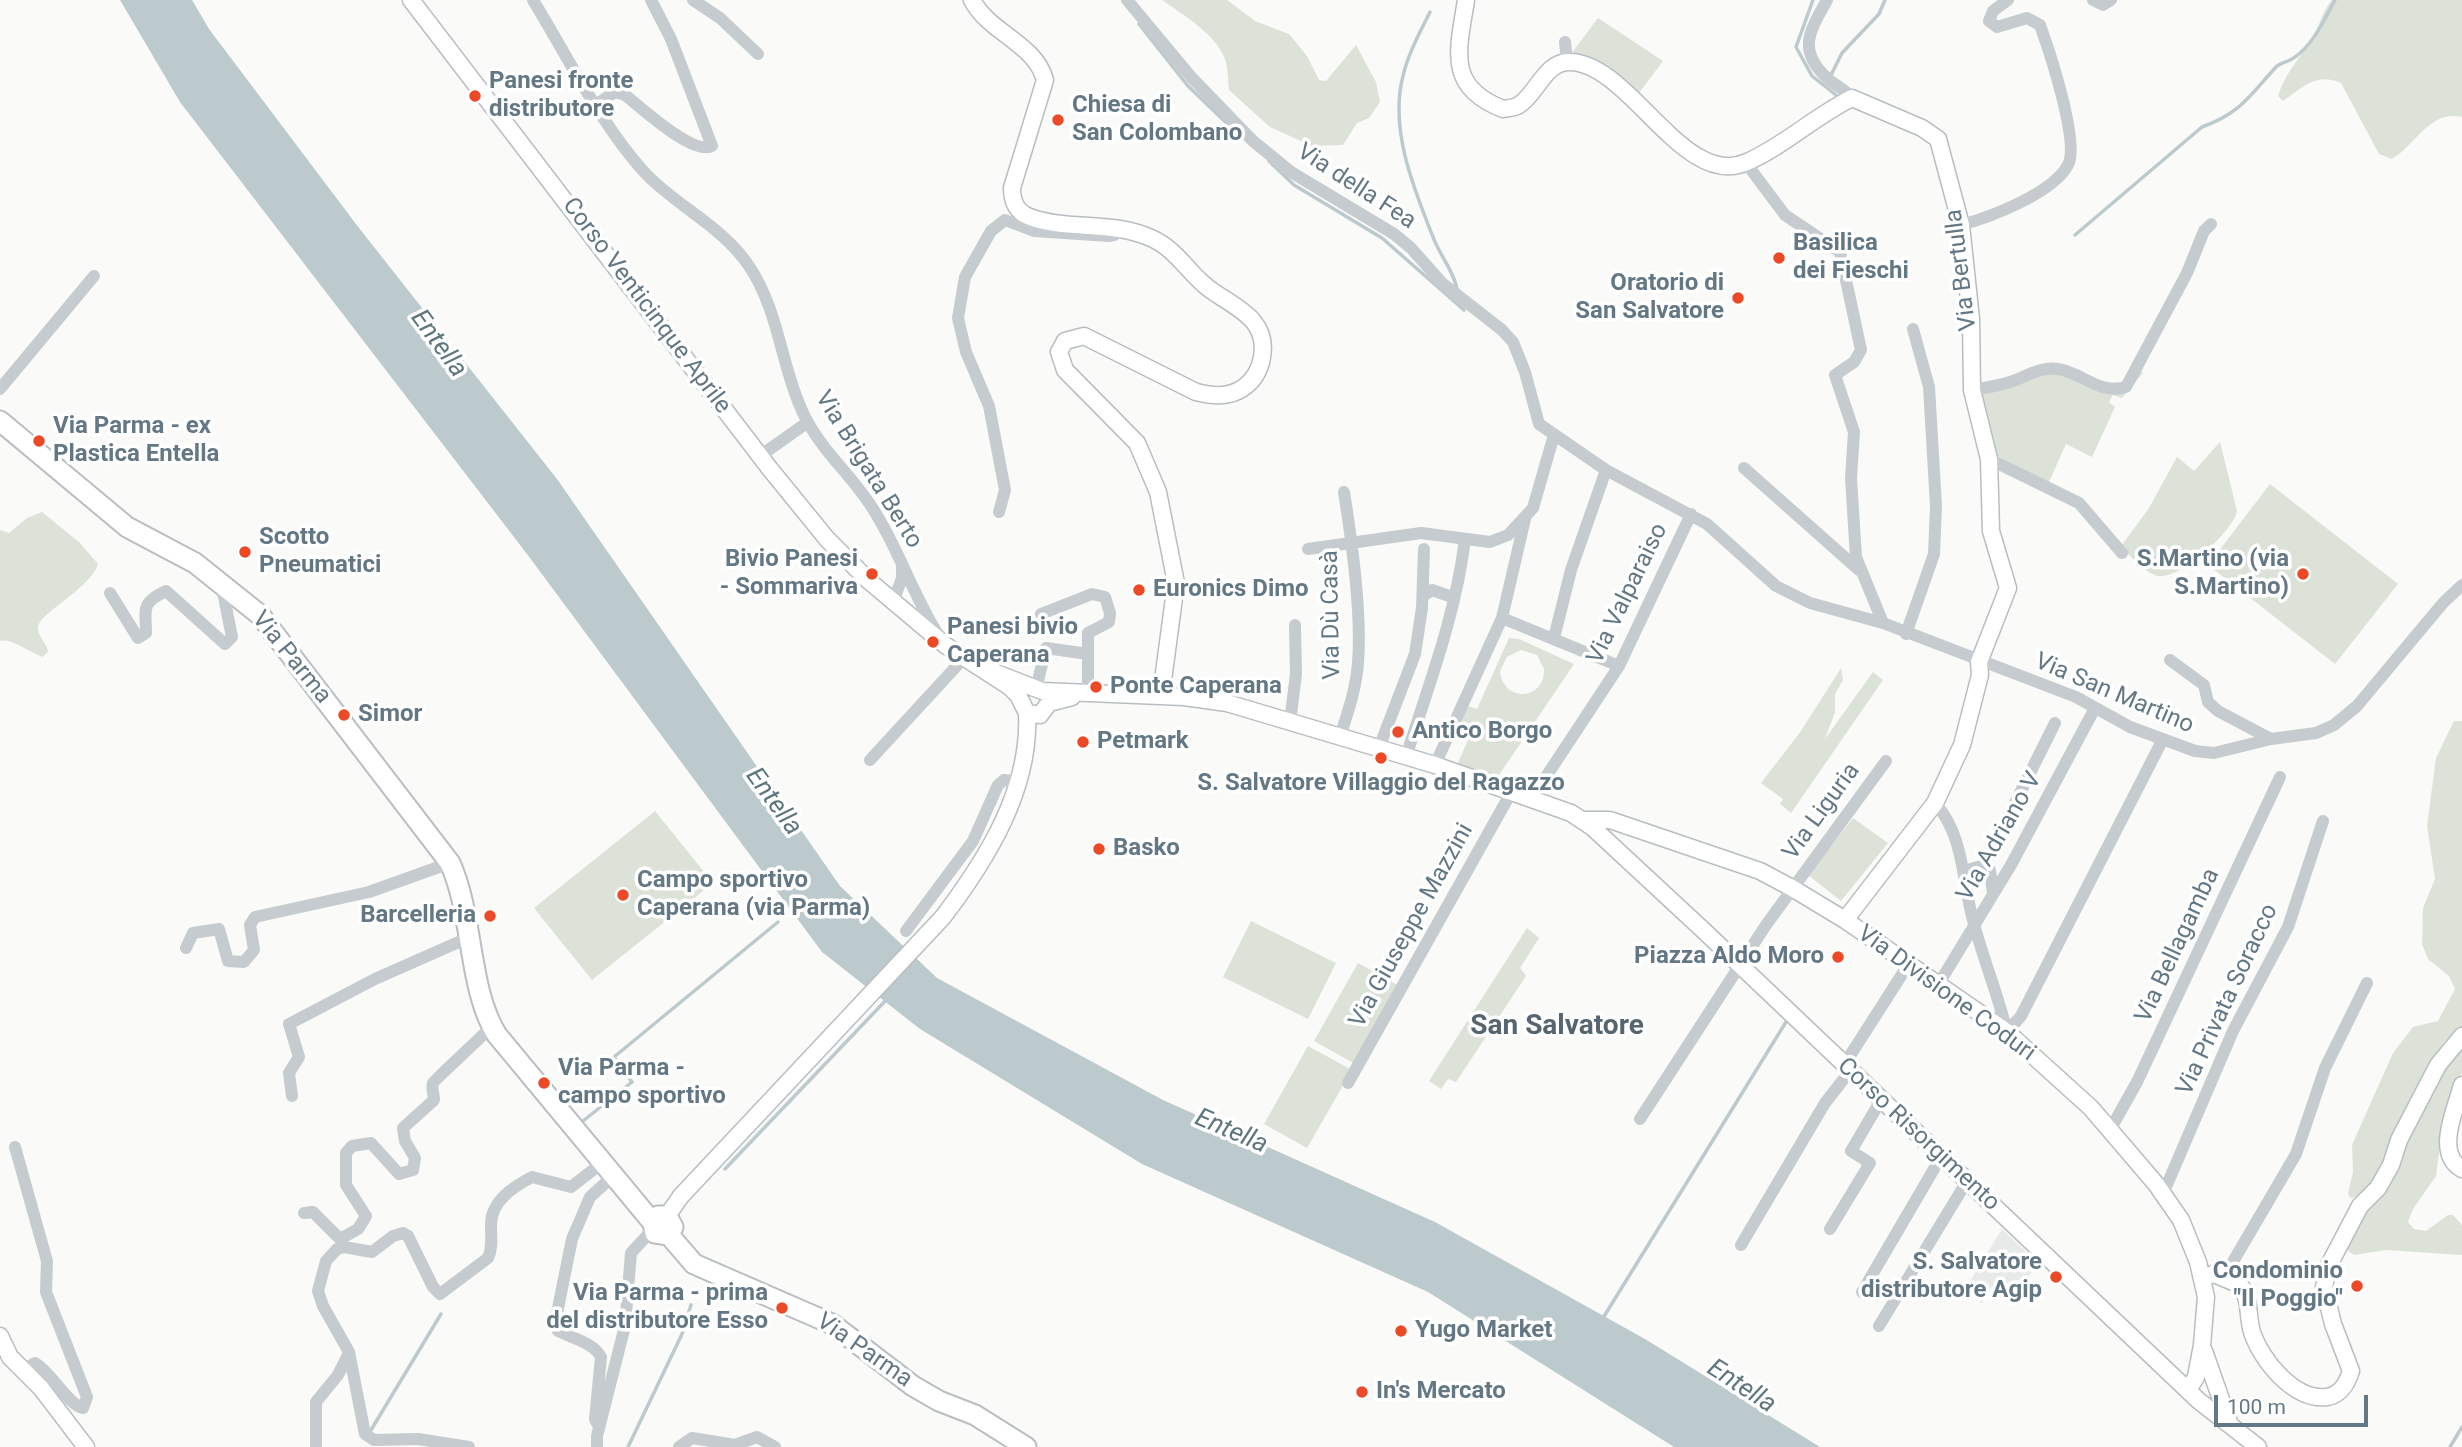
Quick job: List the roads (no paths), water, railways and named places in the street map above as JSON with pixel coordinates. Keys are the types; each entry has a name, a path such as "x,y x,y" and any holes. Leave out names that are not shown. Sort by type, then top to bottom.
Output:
{"main road":[{"name":"Via Parma","path":"0,421 127,527 195,563 260,615 450,863 463,898 482,1004 492,1026 607,1170 694,1264 832,1324 913,1385 939,1401 975,1415 1026,1447"}],"street":[{"name":"Corso Venticinque Aprile","path":"411,0 760,456 827,539 897,605 964,659 1036,702 1086,694 1161,695 1227,703 1435,765 1559,807 1582,820"},
{"name":"Via Brigata Berto","path":"533,0 597,104 646,173 700,215 748,264 766,295 784,364 808,422 826,452 871,506 902,562 915,593 946,645"},
{"path":"597,104 615,92 625,95 687,142 703,149 712,146 713,140 671,39 651,0"},
{"path":"693,0 720,18 758,54"},
{"path":"972,0 982,16 1031,56 1043,72 1044,88 1012,188 1015,205 1028,217 1118,228 1150,237 1170,248 1208,288 1253,320 1261,333 1264,349 1254,378 1235,392 1212,396 1196,392 1084,336 1071,337 1059,352 1065,370 1137,443 1158,492 1176,583 1161,695"},
{"name":"Via della Fea","path":"1127,0 1192,78 1253,141 1292,172 1394,234 1411,248 1442,283 1502,330 1513,342 1525,372 1539,424 1584,452 1605,470 1690,514 1723,536 1755,570 1776,586 1810,603 1883,624 1906,634"},
{"path":"1466,0 1458,55 1460,66 1468,87 1487,103 1503,109 1519,105 1550,70 1567,61 1592,65 1612,77 1638,107 1671,137 1703,159 1729,166 1746,163 1852,98 1826,77 1809,56 1807,43 1827,0"},
{"path":"1961,225 1998,215 2033,195 2067,168 2071,158 2069,117 2040,25 2027,18 2001,27 1990,23 1993,11 2008,0"},
{"path":"2093,0 2103,5 2111,0"},
{"path":"1565,42 1567,61"},
{"name":"Via Bertulla","path":"1845,920 1935,803 1962,745 1980,675 1979,662 2008,588 1991,531 1989,459 1972,390 1971,319 1961,225 1938,139 1922,128 1852,98"},
{"path":"1746,163 1785,215 1840,252 1861,350 1854,362 1835,375 1854,432 1851,478 1859,570 1883,624"},
{"path":"999,512 1005,490 989,406 966,352 958,318 965,276 991,231 1005,220 1034,231 1109,236 1114,235 1118,228"},
{"path":"1972,390 2058,369 2094,385 2115,390 2126,387 2187,273 2204,231 2211,224"},
{"path":"0,389 94,276"},
{"path":"1906,634 1934,554 1936,506 1929,387 1913,329"},
{"path":"760,456 808,422"},
{"path":"1308,549 1421,533 1490,542 1508,535 1533,508 1554,435"},
{"path":"1989,459 2079,503 2122,553"},
{"path":"1744,468 1859,570"},
{"path":"1554,638 1571,570 1605,470"},
{"name":"Via Dù Casà","path":"1340,737 1354,692 1358,663 1352,542 1344,492"},
{"name":"Via Valparaiso","path":"1532,798 1619,666 1690,514"},
{"path":"1435,765 1502,618 1525,519"},
{"path":"1406,757 1439,661 1452,597 1459,587 1465,539"},
{"path":"1379,748 1415,654 1423,596 1424,549"},
{"path":"902,562 897,605 910,603 915,593"},
{"path":"110,593 138,638 146,633 143,615 147,606 166,591 225,644 232,637 221,582"},
{"name":"Via San Martino","path":"1906,634 2076,697 2130,727 2196,751 2214,753 2271,738 2316,733 2334,725 2357,706 2443,603 2462,585"},
{"path":"1423,596 1432,590 1452,597"},
{"path":"1041,614 1092,594 1105,597 1111,618 1088,633 1086,694"},
{"path":"1502,618 1619,666"},
{"path":"1290,722 1296,674 1295,625"},
{"path":"597,1447 599,1427 625,1326 631,1253 660,1226 681,1196 943,917 989,853 1017,782 1046,648 1088,654"},
{"path":"870,760 964,659"},
{"path":"2170,660 2204,685 2208,702 2218,711 2271,738"},
{"name":"Via Adriano V","path":"1938,985 1993,893 2095,708"},
{"path":"1982,866 2055,723"},
{"path":"2007,1032 2021,1016 2163,739"},
{"name":"Via Liguria","path":"1640,1119 1740,965 1886,761"},
{"name":"Via Bellagamba","path":"2110,1130 2137,1082 2280,777"},
{"path":"906,931 973,841 998,785 1004,780 1017,782"},
{"name":"Via Giuseppe Mazzini","path":"1348,1083 1513,791"},
{"path":"1935,803 1952,826 1974,924 1993,975 2007,1032"},
{"name":"Via Divisione Coduri","path":"1582,820 1610,820 1760,871 1793,888 1845,920 2007,1032 2091,1108 2164,1194 2181,1220 2203,1277 2206,1297 2194,1396"},
{"name":"Corso Risorgimento","path":"1582,820 1740,965 2194,1396 2258,1447"},
{"name":"Via Privata Soracco","path":"2164,1194 2233,1031 2288,927 2323,821"},
{"name":"Via Divisione Coduri","path":"1598,832 1656,837"},
{"path":"1623,856 1628,845 1637,837"},
{"path":"186,948 192,933 219,929 228,961 244,962 254,950 250,925 255,917 369,892 450,863"},
{"path":"1963,871 1982,866 1990,870 1993,893"},
{"path":"292,1096 289,1073 299,1057 289,1024 375,979 470,937"},
{"path":"1741,1245 1908,965"},
{"path":"2224,1277 2296,1154 2342,1030 2367,983"},
{"path":"304,1213 313,1212 340,1239 358,1228 366,1216 346,1185 346,1153 352,1146 371,1143 399,1174 413,1170 415,1158 405,1141 403,1128 434,1100 432,1088 439,1076 465,1056 492,1026"},
{"path":"2203,1277 2214,1274 2224,1277 2245,1290 2252,1332 2274,1369 2306,1395 2331,1397 2341,1390 2351,1371 2324,1287 2328,1268 2360,1206 2378,1188 2391,1165 2399,1140 2438,1065 2462,1036"},
{"path":"2462,1085 2447,1148 2451,1161 2462,1168"},
{"path":"1830,1229 1870,1163 1851,1151 1881,1100"},
{"path":"15,1147 47,1261 46,1292 87,1403 78,1408 61,1386 35,1363 22,1370"},
{"path":"1862,1292 1941,1157"},
{"path":"599,1427 595,1419 601,1357 599,1352 558,1331 555,1323 572,1239 590,1197 607,1170"},
{"path":"469,1447 418,1439 374,1440 365,1434 349,1352 318,1291 326,1261 337,1248 372,1252 393,1236 403,1233 408,1236 433,1287 440,1294 488,1258 491,1217 495,1207 507,1193 532,1177 571,1187 607,1170"},
{"path":"1879,1326 1967,1181"},
{"path":"0,1336 10,1357 41,1388 86,1447"},
{"name":"Via Divisione Coduri","path":"2202,1345 2231,1428"},
{"path":"316,1447 316,1402 338,1375 349,1352"},
{"path":"2194,1396 2214,1385"},
{"path":"678,1447 692,1438 735,1445 757,1437 775,1447"}],"water":[{"name":"Entella","path":"120,0 192,0 209,29 359,228 557,479 840,886 937,978 1163,1100 1435,1222 1645,1339 1820,1447 1674,1447 1428,1292 1142,1164 920,1029 822,952 527,554 180,102"}],"waterway":[{"path":"1813,0 1796,47 1812,76 1836,95"},
{"path":"1830,77 1842,53 1879,14 1885,0"},
{"path":"2075,235 2202,127 2236,109 2278,65 2293,59 2301,52 2318,31 2335,0"},
{"path":"1430,12 1405,68 1399,96 1401,138 1418,199 1457,290"},
{"path":"1139,24 1188,86 1239,135"},
{"path":"1269,161 1294,185 1382,238 1464,310"},
{"path":"583,1121 632,1082 614,1057 778,922"},
{"path":"725,1169 888,998"},
{"path":"1603,1318 1786,1022"},
{"path":"628,1447 682,1334 691,1305"},
{"path":"371,1430 441,1314"},
{"path":"2450,1447 2462,1427"}],"place":[{"name":"Panesi fronte distributore","path":"475,96"},
{"name":"Chiesa di San Colombano","path":"1058,120"},
{"name":"Basilica dei Fieschi","path":"1779,258"},
{"name":"Oratorio di San Salvatore","path":"1738,298"},
{"name":"Via Parma - ex Plastica Entella","path":"39,441"},
{"name":"Scotto Pneumatici","path":"245,552"},
{"name":"Bivio Panesi - Sommariva","path":"872,574"},
{"name":"S.Martino (via S.Martino)","path":"2303,574"},
{"name":"Euronics Dimo","path":"1139,590"},
{"name":"Panesi bivio Caperana","path":"933,642"},
{"name":"Ponte Caperana","path":"1096,687"},
{"name":"Simor","path":"344,715"},
{"name":"Antico Borgo","path":"1398,732"},
{"name":"Petmark","path":"1083,742"},
{"name":"S. Salvatore Villaggio del Ragazzo","path":"1381,758"},
{"name":"Basko","path":"1099,849"},
{"name":"Campo sportivo Caperana (via Parma)","path":"623,895"},
{"name":"Barcelleria","path":"490,916"},
{"name":"Piazza Aldo Moro","path":"1838,957"},
{"name":"Via Parma - campo sportivo","path":"544,1083"},
{"name":"S. Salvatore distributore Agip","path":"2056,1277"},
{"name":"Condominio \"Il Poggio\"","path":"2357,1286"},
{"name":"Via Parma - prima del distributore Esso","path":"782,1308"},
{"name":"Yugo Market","path":"1401,1331"},
{"name":"In's Mercato","path":"1362,1392"}],"district":[{"name":"San Salvatore","path":"1557,1027"}]}
